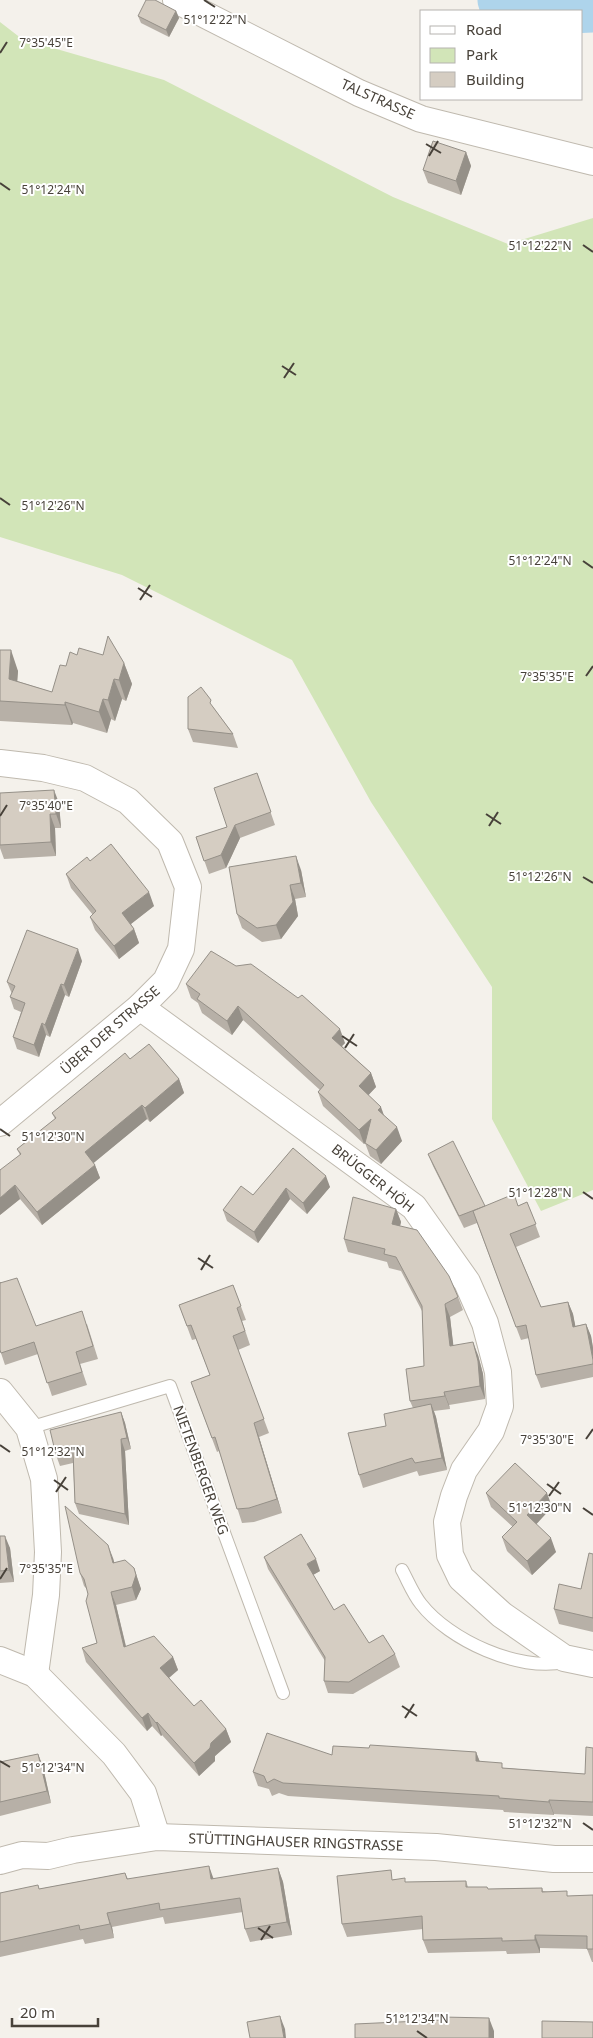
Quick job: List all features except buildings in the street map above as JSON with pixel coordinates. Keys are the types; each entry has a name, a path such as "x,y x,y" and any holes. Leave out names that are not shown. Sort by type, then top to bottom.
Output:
{"street":[{"name":"TALSTRASSE","path":"176,0 359,92 421,119 593,162"},
{"name":"ÜBER DER STRASSE","path":"0,763 43,768 85,778 128,801 170,842 188,887 181,949 166,981 140,1008 0,1123"},
{"name":"BRÜGGER HÖH","path":"140,1008 414,1207 467,1282 488,1331 498,1372 500,1406 491,1431 464,1470 454,1496 447,1522 450,1555 461,1578 502,1616 564,1658 583,1662"},
{"path":"0,1392 29,1428 44,1479 48,1552 46,1595 35,1674"},
{"path":"0,1660 35,1674 114,1754 142,1793 157,1837"},
{"name":"STÜTTINGHAUSER RINGSTRASSE","path":"0,1861 22,1855 48,1856 73,1850 157,1837 426,1847 554,1859 593,1859"}],"lane":[{"name":"NIETENBERGER WEG","path":"29,1428 170,1386 283,1693"},
{"path":"402,1570 421,1604 448,1631 483,1651 522,1661 556,1664 583,1662"}],"green space":[{"path":"0,22 22,39 164,80 393,197 508,244 593,218 593,1190 541,1211 492,1119 492,987 371,802 292,660 122,575 0,537"}],"waterway":[{"path":"503,0 547,9 593,7"}]}
